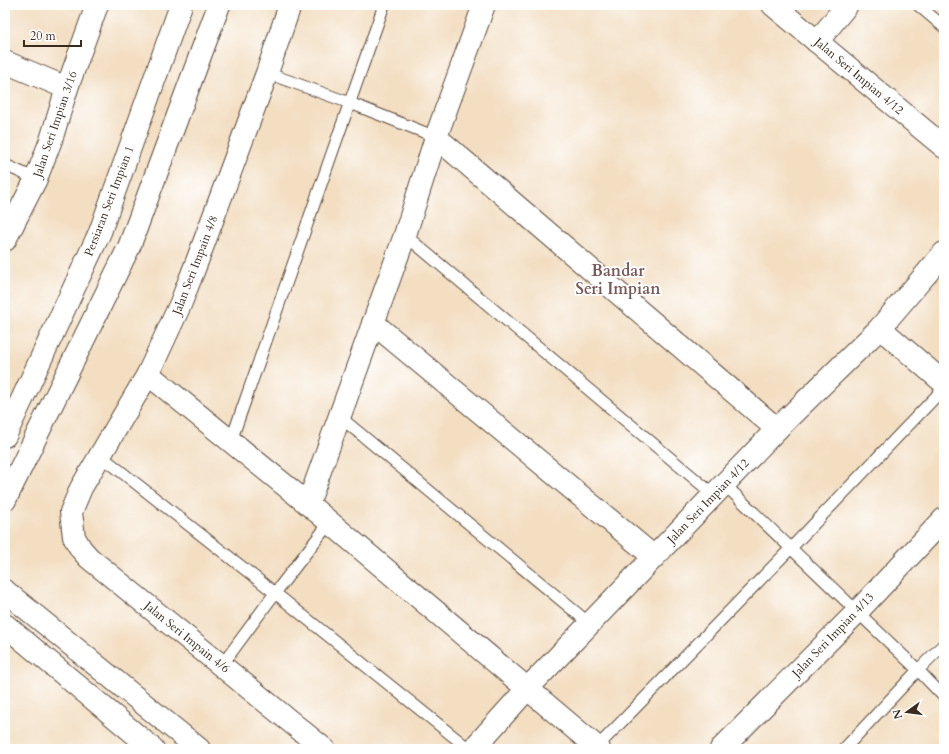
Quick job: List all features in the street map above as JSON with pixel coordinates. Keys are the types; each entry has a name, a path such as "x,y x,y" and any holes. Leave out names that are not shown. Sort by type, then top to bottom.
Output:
{"street":[{"name":"Persiaran Seri Impian 1","path":"5,436 100,232 181,5"},
{"path":"5,500 129,247 219,5"},
{"name":"Jalan Seri Impain 4/8","path":"71,512 81,488 148,374 164,341 196,264 267,73 290,5"},
{"path":"308,504 405,235 436,137 484,5"},
{"name":"Jalan Seri Impian 4/12","path":"774,5 944,147"},
{"path":"817,42 847,5"},
{"name":"Jalan Seri Impian 3/16","path":"5,240 36,179 52,140 67,88 95,6"},
{"path":"5,62 67,88"},
{"path":"436,137 777,429"},
{"name":"Jalan Seri Impian 4/12","path":"473,749 527,689 777,429 880,328 942,260"},
{"path":"373,323 654,557"},
{"path":"880,328 944,382"},
{"path":"148,374 330,522 598,748"},
{"name":"Jalan Seri Impain 4/6","path":"71,512 74,537 81,549 89,558 324,749"},
{"name":"Jalan Seri Impian 4/13","path":"721,749 857,612 944,519"},
{"path":"5,591 199,749"},
{"path":"5,625 153,749"}],"lane":[{"path":"231,441 384,5"},
{"path":"918,5 944,27"},
{"path":"267,73 350,103 436,137"},
{"path":"5,165 36,179"},
{"path":"405,235 791,548 918,670 944,697"},
{"path":"598,748 944,388"},
{"path":"340,417 590,624"},
{"path":"100,456 275,593 469,749"},
{"path":"222,666 275,593 330,522"},
{"path":"844,749 944,644"}],"district":[{"name":"Bandar Seri Impian","path":"618,280"}]}
